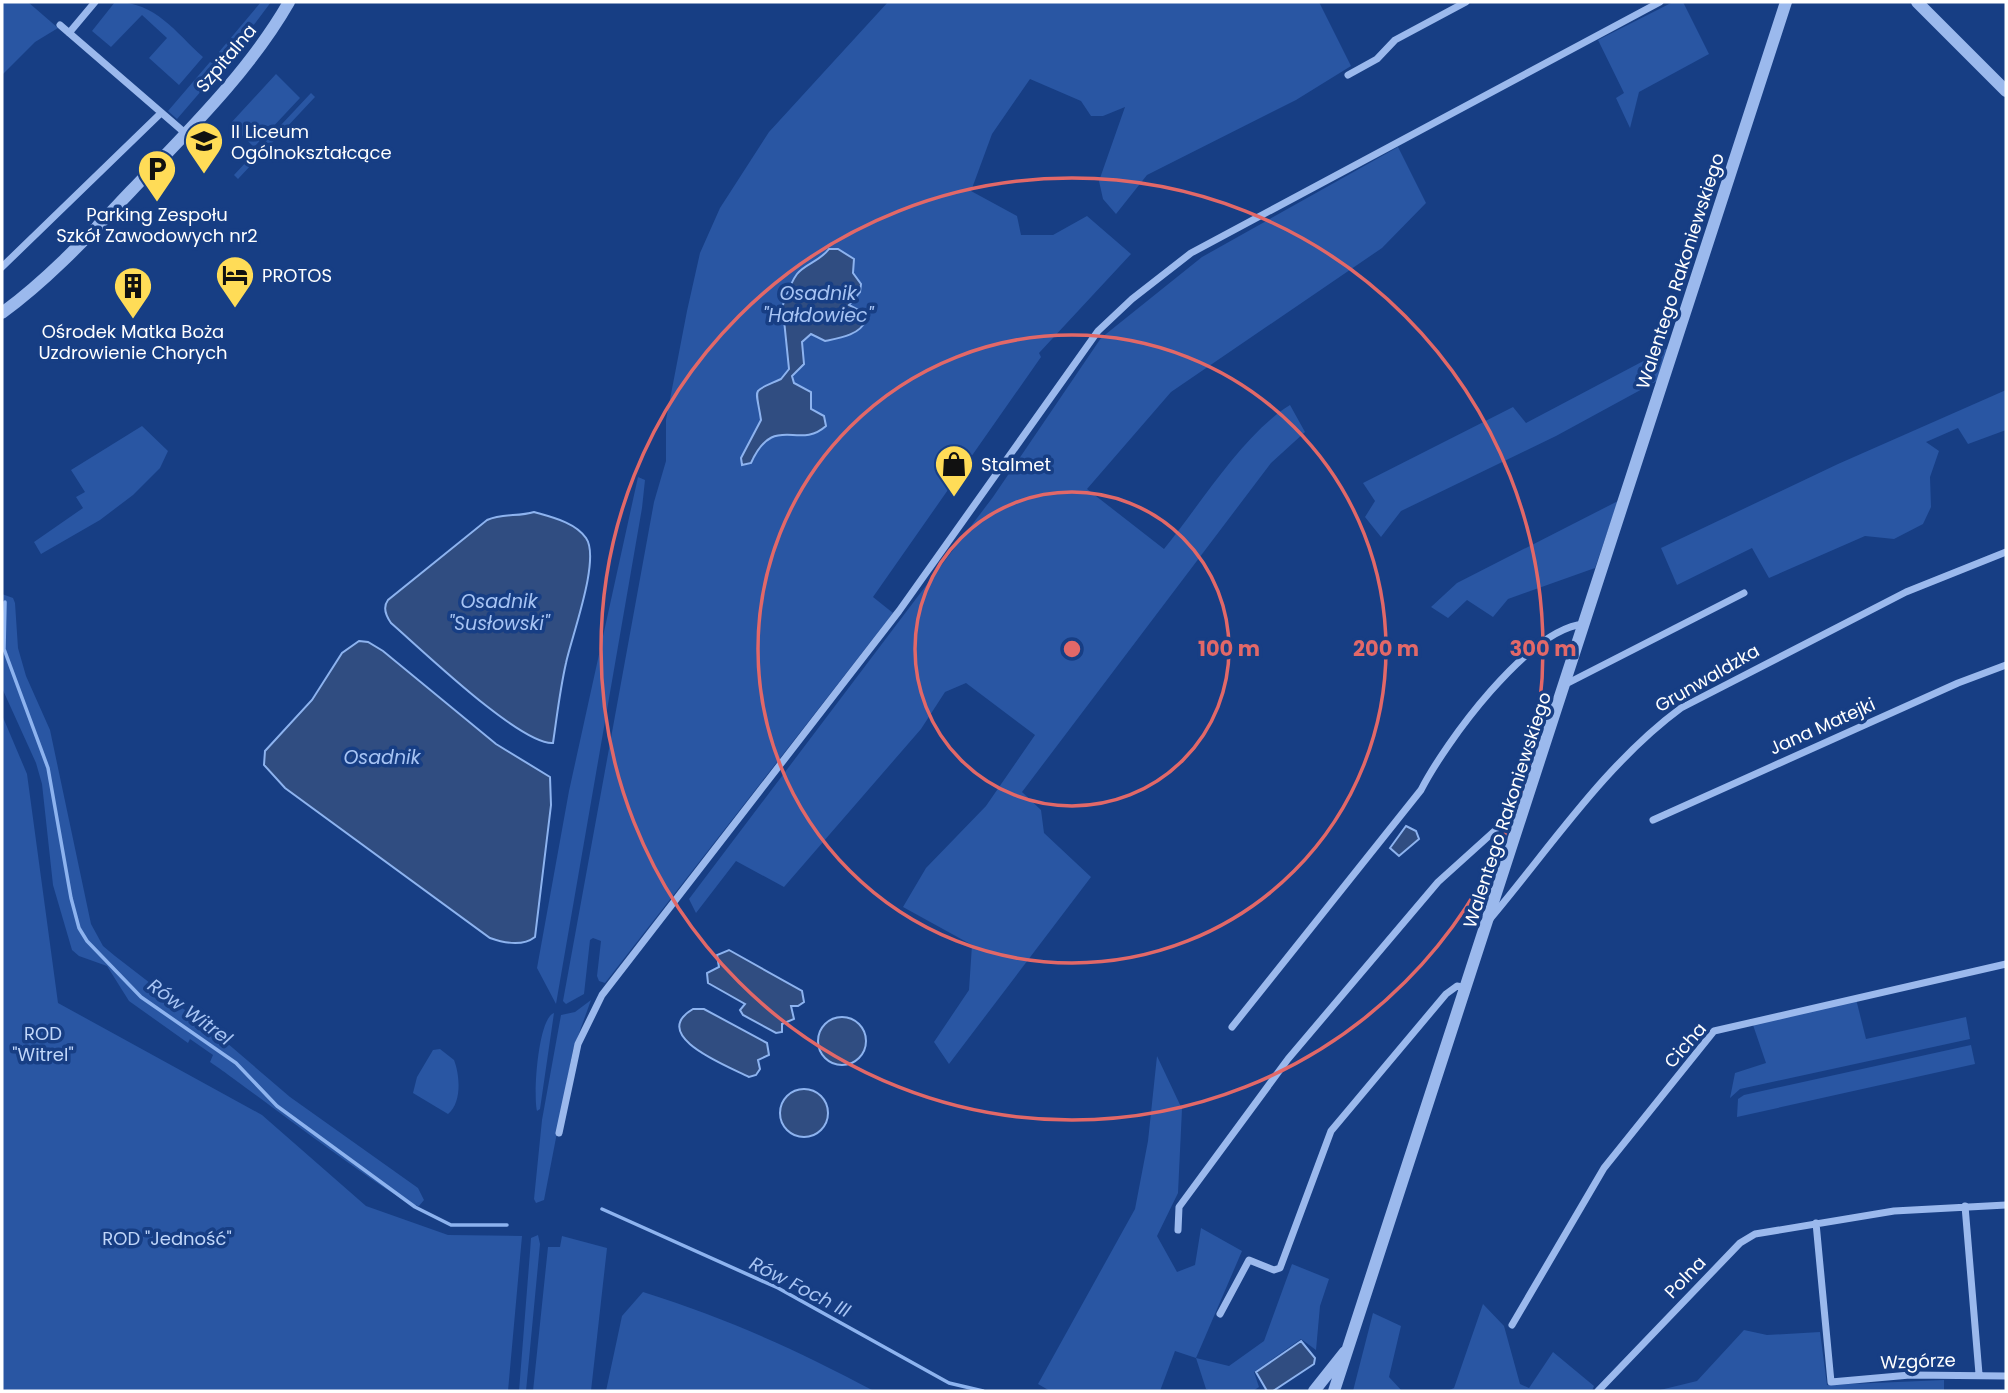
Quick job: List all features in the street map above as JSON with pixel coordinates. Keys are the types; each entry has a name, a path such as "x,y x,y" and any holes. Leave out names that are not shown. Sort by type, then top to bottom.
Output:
{"street":[{"path":"69,33 95,2"},
{"name":"Szpitalna","path":"2,313 44,279 185,133 260,46 289,2"},
{"path":"1348,75 1377,59 1395,40 1466,2"},
{"path":"559,1133 578,1044 602,995 899,611 1041,407 1098,331 1132,299 1191,253 1397,140 1660,2"},
{"name":"Walentego Rakoniewskiego","path":"1334,1391 1787,2"},
{"path":"1917,2 2006,91"},
{"path":"60,25 185,133"},
{"path":"2,267 162,113"},
{"name":"Grunwaldzka","path":"1490,919 1591,796 1654,727 1681,708 1906,592 2006,552"},
{"path":"1566,684 1744,593"},
{"path":"1232,1027 1421,790 1436,761 1508,671 1563,629 1585,624"},
{"name":"Jana Matejki","path":"1653,820 1958,682 2006,665"},
{"path":"1178,1230 1179,1207 1288,1059 1438,882 1510,817 1524,812"},
{"name":"Cicha","path":"1512,1325 1604,1168 1714,1031 2006,964"},
{"path":"1220,1314 1249,1261 1271,1269 1280,1268 1331,1131 1446,994 1457,986 1467,988"},
{"name":"Polna","path":"1598,1391 1747,1238 1816,1223 1894,1211 2006,1205"},
{"path":"1965,1206 1979,1374"},
{"name":"Wzgórze","path":"1816,1223 1831,1381 1910,1375 2006,1376"},
{"name":"Walentego Rakoniewskiego","path":"1315,1391 1348,1349"},
{"path":"1307,1391 1315,1391"}],"green space":[{"path":"2,2 28,2 58,28 35,42 2,75"},
{"path":"115,2 129,3 153,13 203,57 179,85 149,58 167,38 142,15 111,47 92,31"},
{"path":"261,2 271,2 226,62 219,56 219,52"},
{"path":"888,2 1319,2 1351,66 1296,100 1147,175 1116,214 1103,199 1099,181 1125,107 1103,116 1091,116 1081,101 1030,79 992,134 971,191 1017,216 1021,235 1053,235 1087,216 1131,254 1039,353 1041,357 873,597 893,613 605,983 599,981 597,976 601,941 593,938 590,940 584,994 566,1004 563,1001 654,502 666,461 666,420 700,253 720,208 769,132"},
{"path":"1673,2 1683,2 1709,54 1639,92 1630,128 1616,98 1624,93 1598,40"},
{"path":"210,62 221,68 177,119 168,111"},
{"path":"276,74 300,98 254,147 230,124"},
{"path":"311,93 315,97 238,179 234,175"},
{"path":"1398,147 1426,203 1382,248 1171,392 1087,489 1164,549 1223,471 1273,418 1290,405 1305,432 1271,463 1022,792 1041,810 1044,833 1091,877 949,1064 934,1042 969,990 972,945 903,907 926,868 986,806 1035,735 966,683 945,692 921,729 784,887 736,861 696,913 689,899 993,497 1101,338 1202,257"},
{"path":"1668,348 1657,381 1556,436 1401,511 1381,537 1365,517 1375,501 1363,483 1513,407 1526,423"},
{"path":"2006,390 2006,430 1968,444 1958,428 1926,442 1939,451 1930,477 1931,507 1923,524 1894,539 1865,536 1769,578 1752,548 1677,585 1661,548 1838,464"},
{"path":"142,426 168,451 160,468 133,495 100,520 41,554 34,542 83,508 76,497 85,492 71,470"},
{"path":"638,477 645,480 642,508 556,1004 537,968 569,791"},
{"path":"1618,501 1595,568 1508,599 1493,617 1467,600 1448,618 1431,607 1457,583"},
{"path":"2,594 13,598 15,603 18,648 26,676 50,730 91,924 103,946 220,1037 290,1097 418,1188 424,1200 419,1206 354,1167 210,1062 213,1055 190,1039 188,1043 129,1001 107,966 79,956 72,950 53,885 42,784 36,763 2,688"},
{"name":"ROD \"Jedność\"","path":"2,715 27,774 58,1003 262,1115 366,1206 448,1235 522,1236 508,1391 2,1389"},
{"path":"1856,999 1866,1039 1966,1017 1970,1039 1740,1089 1730,1098 1735,1073 1766,1063 1753,1025"},
{"path":"591,1000 573,1050 544,1200 536,1203 534,1199 542,1120 561,1015 575,1012"},
{"path":"554,1013 540,1109 537,1111 536,1074 541,1042 544,1028"},
{"path":"1971,1045 1975,1064 1737,1117 1738,1099 1744,1095"},
{"path":"440,1049 454,1060 458,1073 458,1096 448,1114 413,1093 417,1077 433,1050"},
{"path":"1157,1056 1182,1109 1178,1193 1157,1236 1177,1272 1195,1265 1201,1228 1242,1251 1196,1358 1175,1351 1160,1391 1050,1391 1038,1384 1135,1209 1148,1141"},
{"path":"538,1235 540,1244 526,1391 519,1391 531,1238"},
{"path":"562,1236 607,1248 591,1391 533,1391 548,1247 560,1247"},
{"path":"1292,1264 1329,1279 1320,1306 1316,1350 1301,1339 1254,1372 1259,1387 1253,1391 1206,1389 1196,1358 1229,1366 1264,1341"},
{"path":"643,1292 761,1336 874,1391 606,1391 622,1316"},
{"path":"1483,1304 1504,1326 1520,1384 1529,1388 1553,1352 1594,1386 1592,1391 1447,1391 1454,1388"},
{"path":"1373,1313 1401,1326 1389,1377 1402,1391 1353,1391"},
{"path":"1744,1330 1767,1335 1820,1332 1827,1385 1944,1380 1944,1391 1656,1391 1697,1381"}],"water":[{"name":"Osadnik \"Hałdowiec\"","path":"829,249 838,249 854,259 853,273 861,284 860,292 849,305 864,313 866,320 859,329 849,335 825,341 811,334 802,342 804,364 792,376 794,383 811,392 811,409 824,416 826,426 816,433 777,435 768,439 751,463 742,465 741,458 761,420 758,392 781,379 789,369 784,320 778,316 797,274"},
{"name":"Osadnik \"Susłowski\"","path":"534,512 576,528 586,538 590,548 588,580 564,673 553,743 518,729 495,713 391,623 385,609 388,600 487,520"},
{"name":"Osadnik","path":"359,641 368,642 383,651 496,744 550,777 551,805 535,937 530,940 513,943 490,938 285,788 264,765 265,751 312,700 342,653"},
{"path":"1406,826 1416,831 1419,839 1399,856 1390,848"},
{"path":"729,950 802,991 804,1002 791,1006 794,1019 782,1024 782,1032 776,1033 743,1015 740,1010 745,1004 708,983 707,973 719,967 717,955"},
{"path":"693,1009 704,1009 767,1043 769,1055 758,1060 760,1069 756,1075 749,1077 726,1066 685,1040 680,1030 681,1019"},
{"path":"842,1017 859,1024 866,1041 859,1058 842,1065 825,1058 818,1041 825,1024"},
{"path":"804,1089 821,1096 828,1113 821,1130 804,1137 787,1130 780,1113 787,1096"},
{"path":"1301,1341 1315,1358 1314,1364 1273,1391 1267,1391 1256,1372"}],"waterway":[{"name":"Rów Witrel","path":"5,602 4,649 48,768 71,898 79,928 87,941 141,997 236,1063 277,1106 415,1207 451,1225 507,1225"},
{"name":"Rów Foch III","path":"602,1209 778,1288 949,1383 983,1391"}],"place":[{"name":"II Liceum Ogólnokształcące","path":"204,175"},
{"name":"Parking Zespołu Szkół Zawodowych nr2","path":"157,203"},
{"name":"PROTOS","path":"235,309"},
{"name":"Ośrodek Matka Boża Uzdrowienie Chorych","path":"133,320"},
{"name":"Stalmet","path":"954,498"}],"park label":[{"name":"ROD \"Witrel\"","path":"43,1043"}]}
